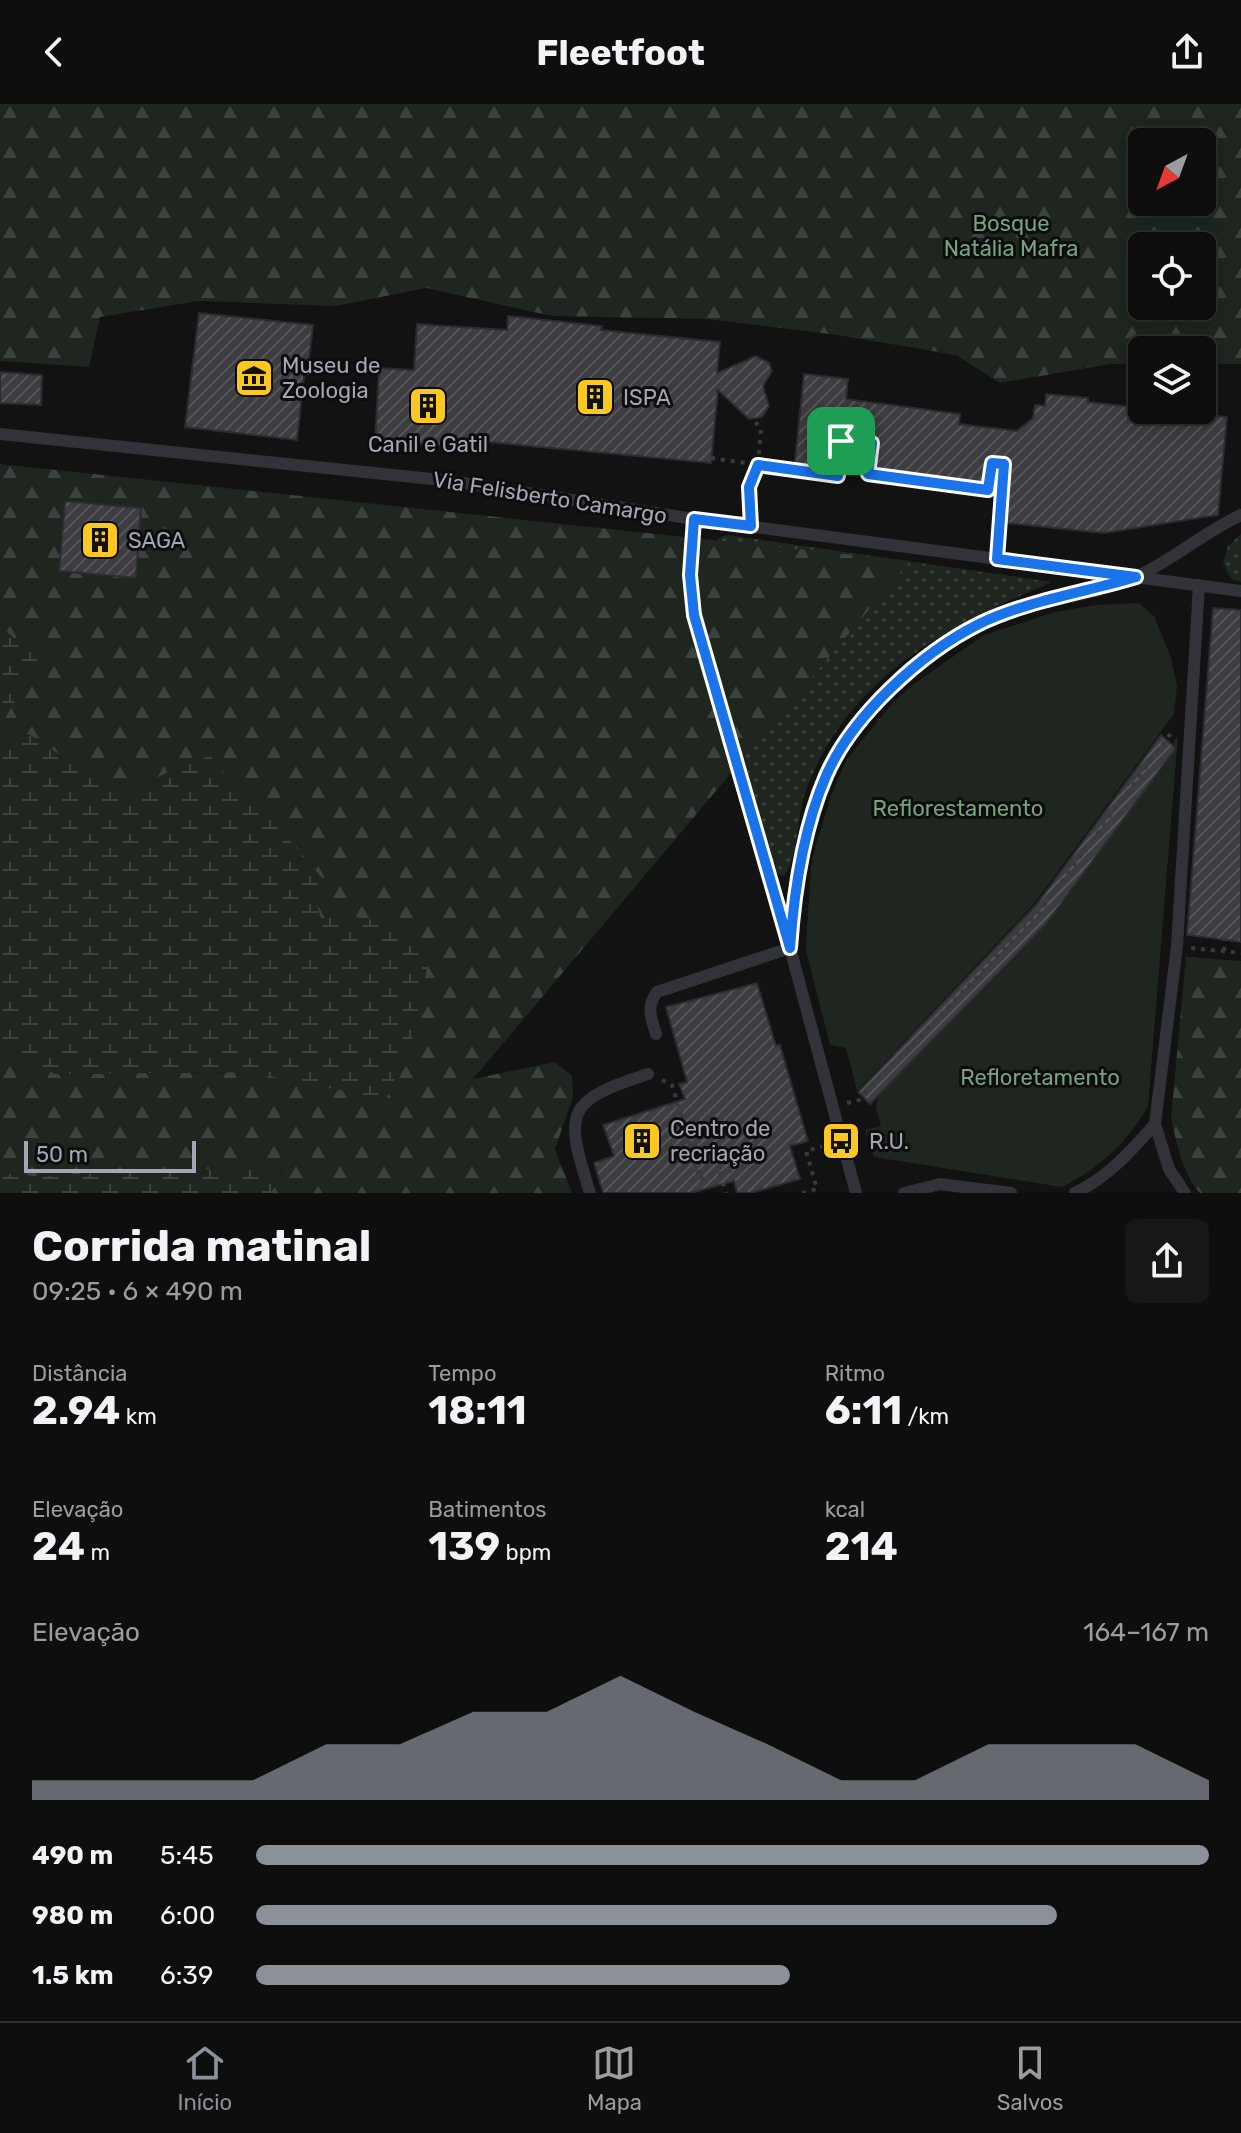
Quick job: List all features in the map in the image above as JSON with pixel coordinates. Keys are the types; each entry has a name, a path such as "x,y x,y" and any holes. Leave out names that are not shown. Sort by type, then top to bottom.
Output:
{"lane":[{"name":"Via Felisberto Camargo","path":"0,434 451,481 694,519 1241,591"},
{"path":"790,948 799,869 826,774 860,722 892,687 934,651 980,623 1136,577 1241,515"},
{"path":"694,519 690,575 694,615 790,948 856,1193"},
{"path":"1185,1193 1169,1169 1155,1124 1177,946 1199,585"},
{"path":"656,1034 650,1002 657,992 790,948"},
{"path":"590,1193 576,1148 578,1110 590,1096 648,1074"},
{"path":"1075,1193 1111,1170 1155,1124"},
{"path":"904,1193 940,1184 1011,1193"}],"path":[{"path":"751,526 749,487 758,465 761,428 753,420"},
{"path":"711,458 838,476 841,441 872,443 868,474 988,490 992,463 1012,465"},
{"path":"997,559 1004,464"},
{"path":"833,1106 859,1100 1040,911 1171,734"},
{"path":"1224,951 1225,940"},
{"path":"1177,946 1241,953"},
{"path":"672,1085 700,1179"},
{"path":"679,1109 687,1105"},
{"path":"802,1193 817,1189 806,1151"},
{"path":"690,1181 731,1171"},
{"path":"720,1173 726,1193"}],"green space":[{"name":"Bosque Natália Mafra","path":"0,104 1241,104 1241,364 1216,364 1216,336 1128,336 1128,364 1110,364 1000,383 956,355 838,335 707,319 552,316 426,288 336,306 198,301 100,317 89,367 0,361"},
{"path":"0,464 910,561 473,1079 555,1062 572,1076 573,1097 555,1149 572,1193 271,1193 284,1167 33,1176 0,1173 0,1046 56,1074 247,1072 267,1075 0,840"},
{"path":"1241,534 1241,582 1231,579 1223,563 1228,546"},
{"path":"728,535 1052,582 937,638 873,687 846,718 823,754 804,795 794,851 783,876 774,868 704,609 711,545"},
{"name":"Reflorestamento","path":"1139,603 1154,616 1171,658 1177,686 1174,714 1034,904 857,1091 846,1048 830,1045 806,950 811,867 832,793 847,759 891,705 911,686 984,635 1055,612 1096,605"},
{"path":"0,625 17,641 43,649 0,728"},
{"path":"0,731 7,741 29,734 121,796 172,770 210,756 245,799 275,823 322,878 315,898 321,919 370,919 389,925 404,936 428,961 417,1027 386,1099 247,1072 56,1074 0,1046"},
{"name":"Refloretamento","path":"1178,736 1148,1106 1131,1131 1100,1163 1062,1187 874,1157 865,1130 881,1126 876,1109 878,1095 1048,916"},
{"path":"1186,957 1241,961 1241,1193 1200,1193 1184,1167 1171,1118"},
{"path":"284,1166 271,1193 0,1193 0,1173 33,1176"}],"building":[{"name":"Museu de Zoologia","path":"199,313 313,325 297,440 185,427"},
{"path":"508,316 602,326 601,330 720,342 717,373 756,356 769,363 772,371 763,386 769,406 762,417 749,419 718,390 711,463 477,441 477,448 375,441 379,368 414,370 417,324 507,330"},
{"path":"0,372 42,375 41,405 0,403"},
{"path":"804,374 848,379 846,399 960,414 959,424 1017,431 1033,418 1035,405 1045,406 1046,394 1128,406 1128,424 1216,424 1216,416 1227,417 1218,515 1104,533 1006,523 1009,492 838,471 838,476 794,470"},
{"name":"SAGA","path":"65,501 141,508 136,578 59,571"},
{"path":"1213,608 1241,610 1241,942 1187,935"},
{"path":"1161,735 1176,748 1046,924 870,1104 858,1092 1036,905"},
{"path":"757,983 776,1046 780,1045 808,1141 790,1146 800,1179 751,1193 737,1193 734,1181 691,1193 603,1193 594,1163 614,1156 603,1125 685,1099 679,1084 687,1082 666,1007"}],"place":[{"name":"Museu de Zoologia","path":"254,378"},
{"name":"ISPA","path":"595,397"},
{"name":"Canil e Gatil","path":"428,406"},
{"name":"SAGA","path":"100,540"},
{"name":"Centro de recriação","path":"642,1141"},
{"name":"R.U.","path":"841,1141"}],"route":[{"path":"841,441 872,443 868,474 988,490 992,463 1004,464 997,559 1136,577 980,623 934,651 892,687 860,722 826,774 799,869 790,948 694,615 690,575 694,519 751,526 749,487 758,465 838,476 841,441"}]}
